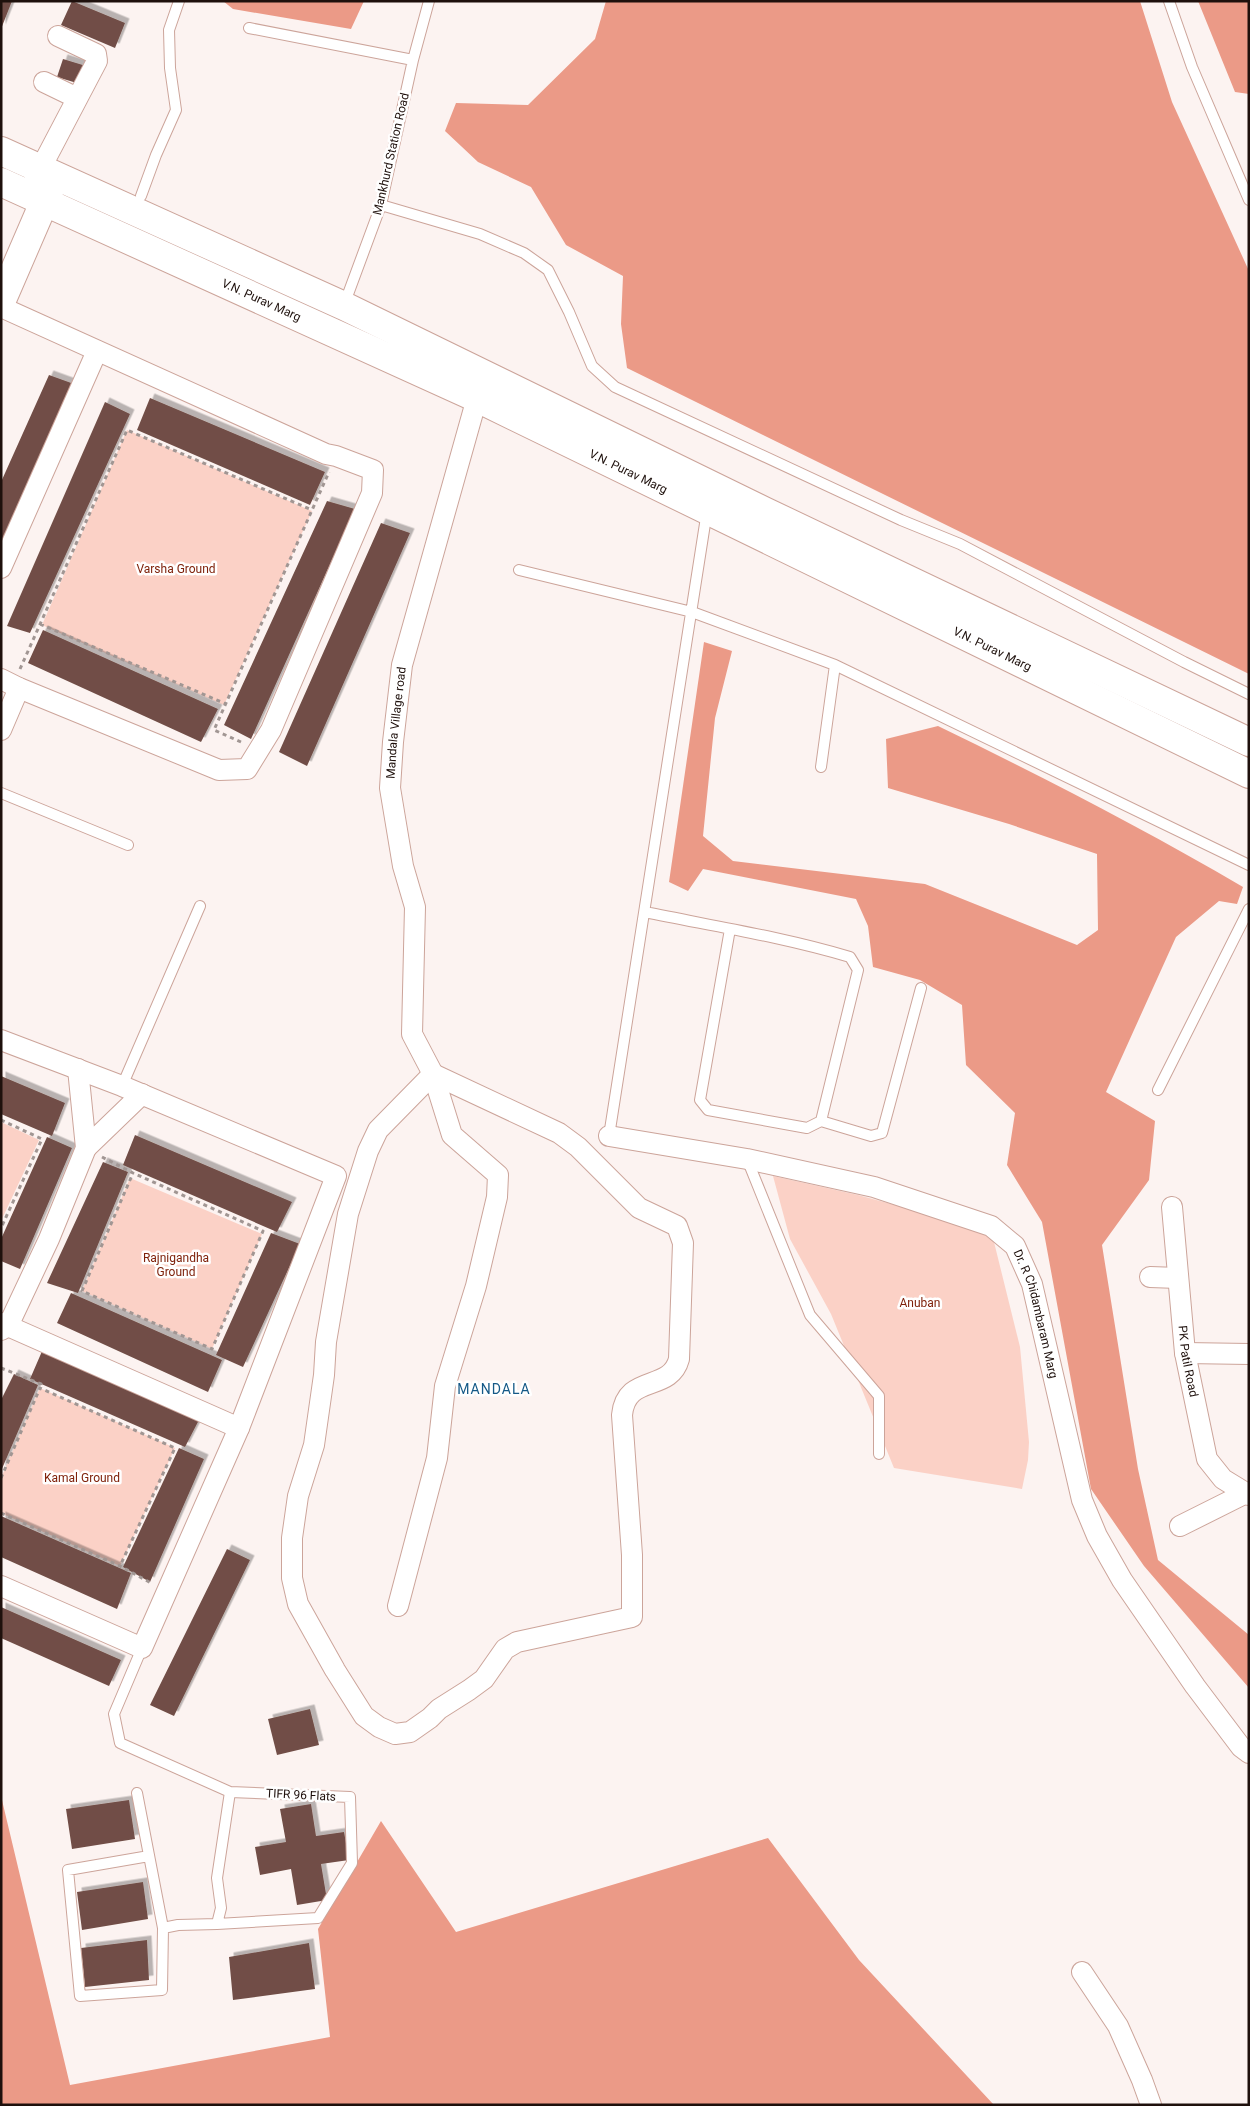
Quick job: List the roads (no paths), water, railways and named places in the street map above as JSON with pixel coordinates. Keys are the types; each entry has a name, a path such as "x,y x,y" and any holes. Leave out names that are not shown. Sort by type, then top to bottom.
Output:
{"street":[{"path":"1,302 36,198 77,98 97,61 96,54 58,36"},
{"path":"44,82 77,98"},
{"name":"V.N. Purav Marg","path":"1,151 48,172 339,319 760,522 1249,774"},
{"name":"V.N. Purav Marg","path":"1,182 36,198 339,319"},
{"path":"1,307 326,454 373,470 372,493 271,730 247,769 219,770 11,684 1,730"},
{"path":"1,568 97,351"},
{"name":"V.N. Purav Marg","path":"484,388 708,510 760,522 1249,742"},
{"name":"Mandala Village road","path":"398,1606 437,1458 445,1386 476,1286 497,1197 498,1175 452,1136 433,1074 412,1034 416,907 403,866 390,788 402,665 484,388"},
{"path":"1,1040 142,1094 336,1176 239,1428 142,1648 1,1586"},
{"path":"78,1069 86,1148"},
{"path":"433,1074 559,1133 578,1147 639,1208 677,1226 684,1243 679,1359 677,1367 671,1375 635,1390 627,1397 623,1404 622,1415 632,1555 632,1617 517,1642 505,1649 484,1679 410,1732 395,1734 378,1727 364,1716 335,1670 298,1604 292,1578 292,1538 298,1496 314,1445 324,1375 326,1342 348,1214 368,1151 378,1130 433,1074"},
{"path":"142,1094 86,1148 49,1239 3,1326 239,1428"},
{"name":"Dr. R Chidambaram Marg","path":"609,1136 748,1159 874,1187 992,1226 1015,1246 1032,1284 1082,1500 1098,1536 1122,1580 1178,1662 1241,1747 1249,1753"},
{"name":"PK Patil Road","path":"1172,1207 1185,1353 1207,1459 1223,1479 1246,1495"},
{"path":"1150,1277 1178,1278"},
{"path":"1185,1353 1249,1354"},
{"path":"1180,1526 1246,1495"},
{"path":"1082,1972 1118,2026 1151,2105"}],"lane":[{"path":"141,196 156,155 176,110 170,68 170,30 179,1"},
{"name":"Mankhurd Station Road","path":"339,319 381,205 413,60 429,1"},
{"path":"1169,1 1192,67 1249,200"},
{"path":"250,28 413,60"},
{"path":"381,205 480,234 524,253 548,270 569,312 592,366 615,387 901,520 960,544 1184,662 1249,694"},
{"path":"609,1136 708,510"},
{"path":"519,570 692,612 835,665 1249,865"},
{"path":"821,767 835,665"},
{"path":"1,793 128,845"},
{"path":"122,1086 200,906"},
{"path":"1158,1090 1249,909"},
{"path":"645,912 730,929 850,957 858,970 821,1121"},
{"path":"730,929 700,1100 708,1110 807,1128 821,1121 871,1136 882,1133 921,988"},
{"path":"748,1159 810,1315 880,1396 879,1454"},
{"path":"142,1648 114,1714 120,1742 230,1792 217,1878 221,1908 217,1924 178,1925 162,1928"},
{"name":"TIFR 96 Flats","path":"217,1924 318,1918 352,1863 350,1797 230,1792"},
{"path":"137,1793 149,1856 162,1928 162,1990 80,1996 68,1870 149,1856"}],"district":[{"name":"MANDALA","path":"494,1389"}],"park label":[{"name":"Varsha Ground","path":"176,569"},
{"name":"Rajnigandha Ground","path":"176,1265"},
{"name":"Anuban","path":"920,1303"},
{"name":"Kamal Ground","path":"82,1478"}]}
